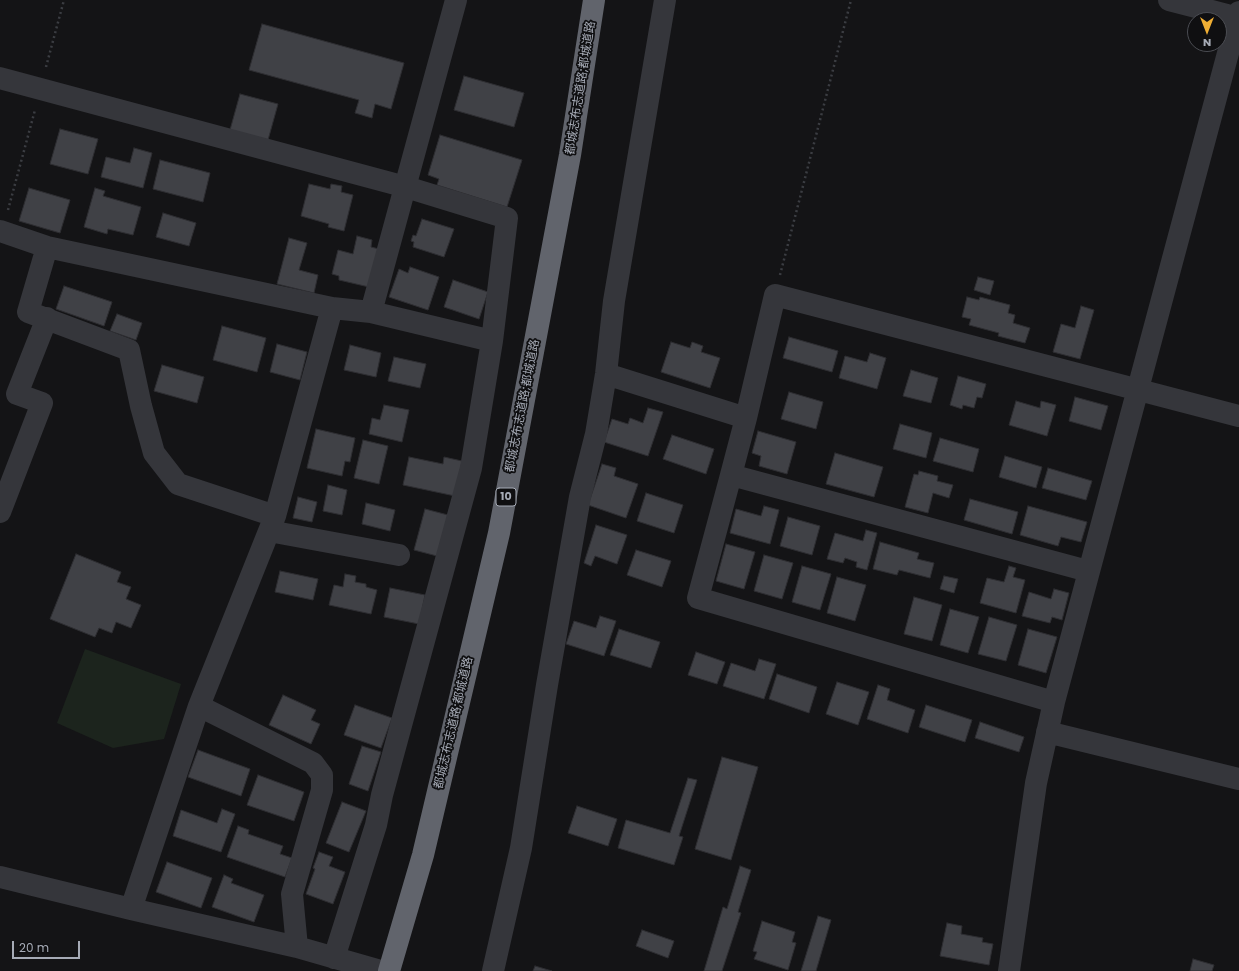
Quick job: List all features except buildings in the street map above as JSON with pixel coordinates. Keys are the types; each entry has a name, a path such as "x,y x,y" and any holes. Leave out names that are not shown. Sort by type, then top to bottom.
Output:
{"highway":[{"name":"都城志布志道路;都城道路","path":"388,971 423,856 499,533 570,155 593,6"}],"street":[{"path":"372,312 456,0"},
{"path":"493,971 521,848 547,685 579,504 596,434 606,374 614,302 665,0"},
{"path":"1009,971 1036,782 1054,702 1238,16 1169,0"},
{"path":"0,78 406,187 507,218 492,341 471,468 382,795 376,825 331,961"},
{"path":"1,231 47,247 332,308 372,312 492,341"},
{"path":"47,247 28,312 129,350 141,406 154,453 178,484 272,524 399,555"},
{"path":"1054,702 698,598 746,418 775,295 1239,416"},
{"path":"131,909 200,706 272,524 332,308"},
{"path":"0,512 42,403 9,392 47,318"},
{"path":"606,374 746,418"},
{"path":"731,475 1088,571"},
{"path":"200,706 313,763 322,775 322,790 292,894 297,947"},
{"path":"1047,732 1239,779"},
{"path":"0,877 297,947 331,961 381,971"}],"path":[{"path":"1,231 41,89 64,0"},
{"path":"775,295 851,0"}],"shaded area":[{"path":"85,649 181,684 164,739 113,748 57,723"}]}
